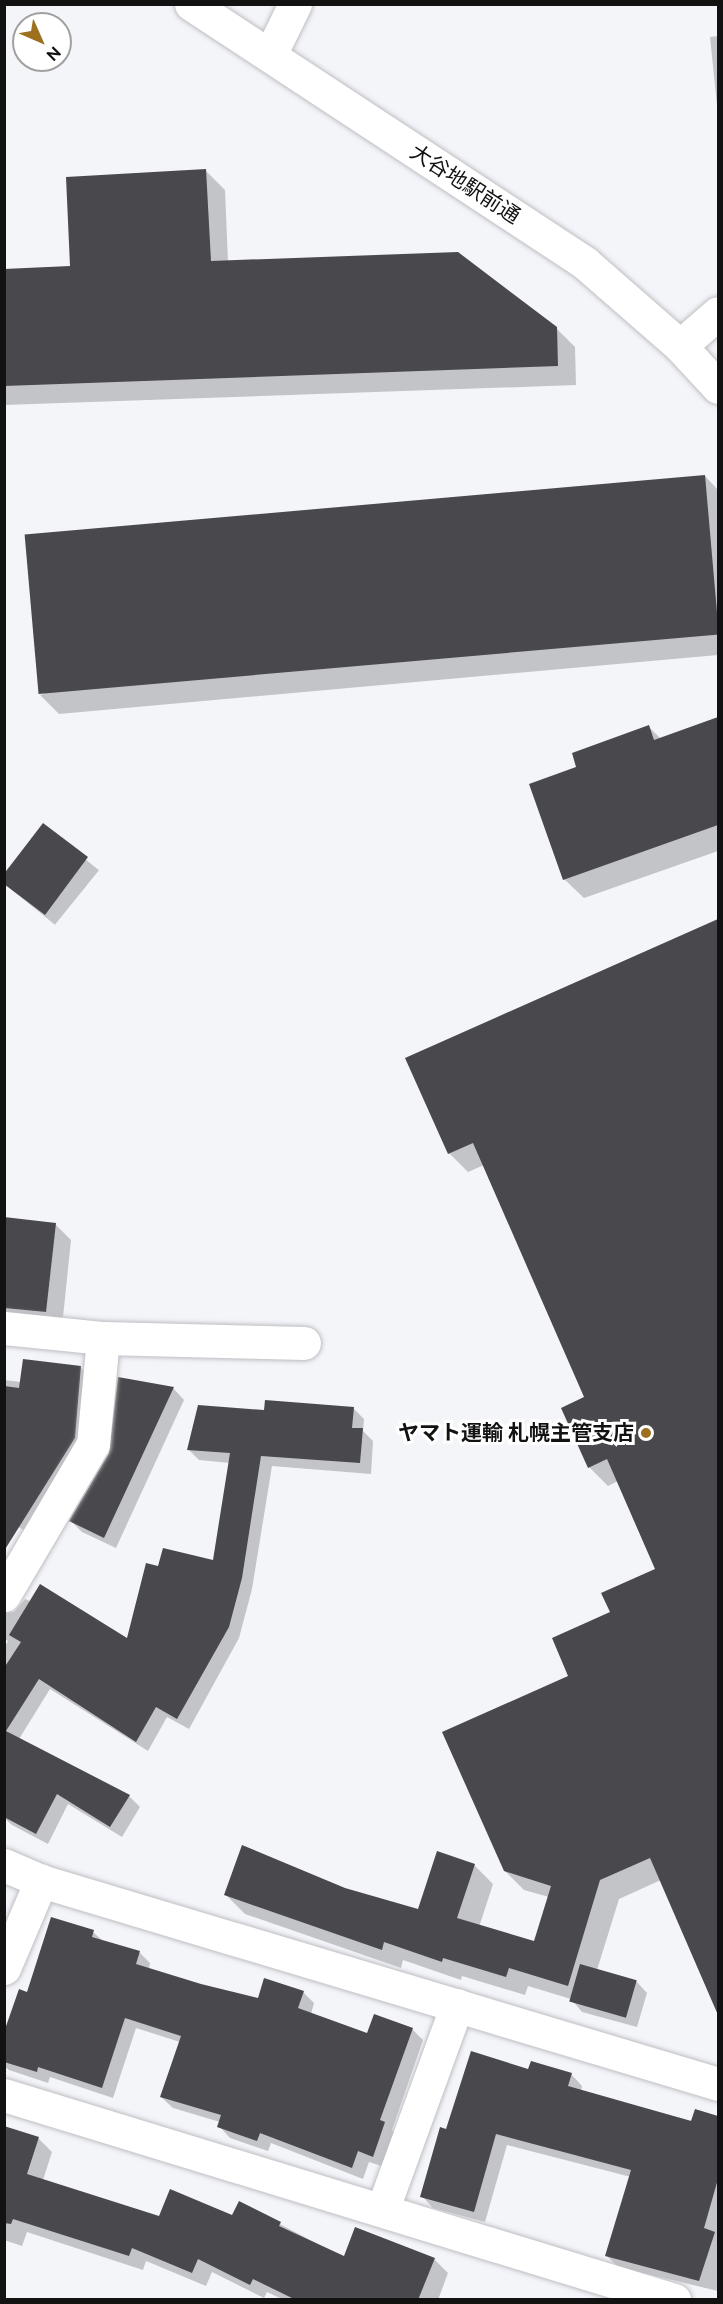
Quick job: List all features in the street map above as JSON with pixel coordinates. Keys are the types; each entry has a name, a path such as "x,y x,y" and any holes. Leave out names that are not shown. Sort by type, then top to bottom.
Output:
{"street":[{"name":"大谷地駅前通","path":"191,4 585,263 680,346 718,387"},
{"path":"270,54 295,4"},
{"path":"680,346 718,313"},
{"path":"4,1328 103,1338 304,1343"},
{"path":"4,1595 93,1444 103,1338"},
{"path":"4,1865 41,1881 718,2084"},
{"path":"4,1968 41,1881"},
{"path":"383,2208 457,2005"},
{"path":"4,2095 383,2208 674,2300"}],"building":[{"path":"206,169 211,261 458,252 557,327 558,366 4,386 4,269 70,266 66,177"},
{"path":"705,475 718,634 39,694 25,535"},
{"path":"718,717 718,825 563,880 529,784 576,767 572,753 649,725 654,740"},
{"path":"43,823 88,857 45,915 4,884 4,874"},
{"name":"ヤマト運輸 札幌主管支店","path":"718,919 718,2015 650,1858 600,1880 568,1986 509,1968 506,1977 443,1958 442,1962 384,1942 382,1950 224,1895 242,1845 345,1888 418,1909 437,1851 475,1864 457,1918 534,1941 551,1886 504,1871 442,1732 568,1676 552,1638 610,1612 601,1593 655,1569 607,1459 588,1468 561,1408 584,1397 473,1143 448,1154 405,1058"},
{"path":"4,1217 56,1223 46,1312 4,1308"},
{"path":"23,1359 81,1366 75,1438 4,1551 4,1386 19,1388"},
{"path":"118,1377 174,1387 104,1538 69,1521 109,1453"},
{"path":"265,1400 354,1407 352,1428 363,1428 360,1463 261,1456 242,1578 229,1627 177,1719 156,1707 136,1742 39,1679 6,1731 130,1795 110,1827 57,1794 36,1834 4,1817 4,1668 21,1642 9,1635 40,1584 127,1638 146,1563 158,1566 163,1548 213,1560 230,1453 187,1450 198,1405 264,1410"},
{"path":"51,1917 94,1930 92,1937 140,1951 136,1964 201,1984 258,1998 264,1978 304,1991 298,2008 367,2033 374,2014 413,2028 380,2120 385,2122 373,2157 358,2151 352,2168 260,2133 257,2141 217,2127 221,2115 160,2097 181,2036 125,2018 102,2088 38,2067 37,2072 4,2062 4,2032 19,1989 27,1992"},
{"path":"580,1964 637,1980 626,2018 569,2001"},
{"path":"471,2051 528,2069 531,2061 572,2073 568,2086 691,2121 695,2109 718,2116 718,2179 704,2228 715,2232 699,2281 605,2256 631,2170 496,2134 474,2212 420,2197 440,2127 446,2129"},
{"path":"4,2126 39,2137 27,2174 159,2216 170,2189 232,2215 239,2201 281,2222 279,2226 344,2256 355,2227 435,2258 418,2300 296,2300 253,2279 250,2285 198,2259 192,2273 132,2248 129,2256 13,2219 11,2224 4,2223"}],"place":[{"name":"ヤマト運輸 札幌主管支店","path":"646,1433"}]}
